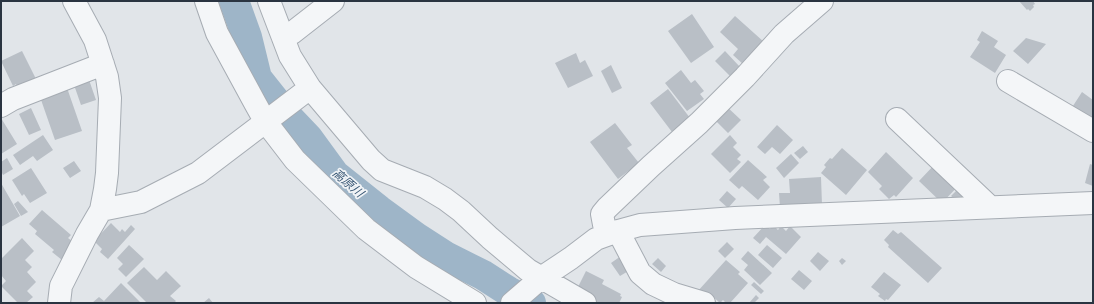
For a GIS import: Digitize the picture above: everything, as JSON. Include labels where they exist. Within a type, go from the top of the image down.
[{"type":"street","points":[[59,303],[61,286],[87,234],[101,210],[107,173],[110,98],[107,77],[95,40],[74,1]]},
{"type":"street","points":[[206,1],[217,33],[265,121],[295,160],[366,228],[416,266],[475,303]]},
{"type":"street","points":[[269,1],[290,56],[310,88],[371,160],[382,170],[425,187],[445,199],[539,280],[585,303]]},
{"type":"street","points":[[282,36],[292,33],[333,1]]},
{"type":"street","points":[[704,303],[674,294],[653,284],[640,272],[612,233],[602,214],[651,166],[700,123],[784,34],[822,1]]},
{"type":"street","points":[[1,106],[13,99],[103,64]]},
{"type":"street","points":[[1008,81],[1093,131]]},
{"type":"street","points":[[101,210],[141,202],[198,173],[310,88]]},
{"type":"street","points":[[897,119],[990,207]]},
{"type":"street","points":[[512,303],[539,280],[596,239],[640,225],[735,218],[1093,203]]},
{"type":"building","points":[[1019,1],[1033,1],[1035,4],[1030,11],[1028,9],[1027,10]]},
{"type":"building","points":[[692,14],[714,47],[691,63],[668,31]]},
{"type":"building","points":[[735,16],[764,42],[744,65],[733,55],[738,49],[720,32]]},
{"type":"building","points":[[982,31],[998,41],[994,47],[1006,55],[995,73],[970,57],[980,42],[977,40]]},
{"type":"building","points":[[1026,38],[1046,44],[1028,64],[1013,51]]},
{"type":"building","points":[[22,51],[37,81],[20,92],[16,84],[13,86],[1,61]]},
{"type":"building","points":[[725,51],[740,67],[730,76],[715,61]]},
{"type":"building","points":[[576,53],[580,63],[585,60],[593,76],[568,88],[555,63]]},
{"type":"building","points":[[611,65],[622,88],[612,93],[601,71]]},
{"type":"building","points":[[681,70],[691,83],[695,80],[704,91],[700,94],[704,99],[687,111],[665,83]]},
{"type":"building","points":[[88,77],[96,100],[81,105],[73,82]]},
{"type":"building","points":[[66,85],[82,131],[55,140],[39,94]]},
{"type":"building","points":[[668,89],[690,118],[672,132],[650,103]]},
{"type":"building","points":[[1082,92],[1093,100],[1093,116],[1090,121],[1071,109]]},
{"type":"building","points":[[725,105],[741,120],[728,133],[713,118]]},
{"type":"building","points":[[31,108],[41,130],[29,135],[19,114]]},
{"type":"building","points":[[1,118],[17,144],[1,154]]},
{"type":"building","points":[[615,123],[632,145],[627,148],[639,163],[618,179],[590,142]]},
{"type":"building","points":[[777,125],[793,140],[780,154],[772,147],[765,154],[757,147]]},
{"type":"building","points":[[43,135],[53,150],[37,161],[33,156],[20,165],[13,155]]},
{"type":"building","points":[[730,135],[737,143],[733,147],[741,155],[737,159],[741,162],[730,173],[711,154]]},
{"type":"building","points":[[803,146],[808,152],[800,159],[794,153]]},
{"type":"building","points":[[842,148],[867,170],[846,195],[821,173],[826,167],[824,165]]},
{"type":"building","points":[[886,152],[913,178],[896,197],[894,195],[889,199],[879,189],[882,186],[868,172]]},
{"type":"building","points":[[791,154],[799,163],[784,178],[776,168]]},
{"type":"building","points":[[7,158],[13,169],[3,175],[1,171],[1,162]]},
{"type":"building","points":[[748,160],[767,177],[763,180],[770,187],[758,200],[742,186],[739,189],[729,180]]},
{"type":"building","points":[[74,161],[81,171],[70,178],[63,168]]},
{"type":"building","points":[[936,163],[959,185],[942,203],[919,181]]},
{"type":"building","points":[[1090,164],[1093,165],[1093,186],[1085,183]]},
{"type":"building","points":[[31,168],[47,193],[30,203],[24,194],[22,196],[12,180]]},
{"type":"building","points":[[821,177],[822,205],[780,207],[779,193],[790,193],[789,179]]},
{"type":"building","points":[[1,183],[20,216],[1,227]]},
{"type":"building","points":[[959,188],[966,194],[958,202],[951,196]]},
{"type":"building","points":[[727,191],[736,199],[728,208],[719,200]]},
{"type":"building","points":[[18,201],[28,212],[21,216],[14,204]]},
{"type":"building","points":[[42,210],[71,235],[68,238],[76,244],[62,260],[52,252],[54,250],[35,234],[37,231],[29,224]]},
{"type":"building","points":[[111,223],[120,232],[122,229],[125,232],[131,225],[135,229],[108,259],[100,252],[102,249],[94,241]]},
{"type":"building","points":[[765,225],[770,229],[773,225],[778,230],[781,226],[786,231],[790,226],[801,237],[786,254],[766,237],[760,244],[753,238]]},
{"type":"building","points":[[893,230],[898,234],[901,232],[942,268],[928,283],[888,247],[889,245],[884,240]]},
{"type":"building","points":[[22,238],[34,251],[25,260],[32,267],[27,272],[36,282],[27,291],[33,297],[26,303],[18,303],[1,286],[6,281],[1,275],[1,259]]},
{"type":"building","points":[[727,242],[734,249],[725,258],[718,251]]},
{"type":"building","points":[[129,245],[144,259],[126,277],[118,269],[123,264],[117,258]]},
{"type":"building","points":[[767,245],[782,258],[773,268],[758,255]]},
{"type":"building","points":[[748,251],[772,273],[760,285],[744,270],[748,265],[741,259]]},
{"type":"building","points":[[818,252],[829,261],[820,271],[810,261]]},
{"type":"building","points":[[621,256],[630,270],[620,276],[611,263]]},
{"type":"building","points":[[658,258],[666,266],[661,272],[652,264]]},
{"type":"building","points":[[842,258],[846,261],[842,265],[839,261]]},
{"type":"building","points":[[726,260],[740,272],[738,274],[748,283],[730,303],[726,303],[723,300],[720,303],[710,294],[705,299],[697,292]]},
{"type":"building","points":[[144,267],[157,280],[166,271],[181,286],[170,296],[176,301],[174,303],[147,303],[127,283]]},
{"type":"building","points":[[799,270],[812,281],[804,290],[791,279]]},
{"type":"building","points":[[586,271],[604,280],[602,284],[621,294],[620,296],[622,297],[619,303],[594,303],[575,293]]},
{"type":"building","points":[[884,272],[901,285],[888,300],[886,299],[885,301],[878,296],[880,294],[871,287]]},
{"type":"building","points":[[754,282],[764,291],[761,294],[751,285]]},
{"type":"building","points":[[121,283],[141,303],[92,303],[99,297],[104,301]]},
{"type":"building","points":[[756,295],[759,298],[754,303],[749,303]]},
{"type":"building","points":[[209,298],[213,303],[203,303]]},
{"type":"waterway","name":"高原川","points":[[234,1],[247,37],[257,78],[288,117],[308,138],[335,175],[416,237],[447,257],[483,275],[508,291],[531,303]]}]
